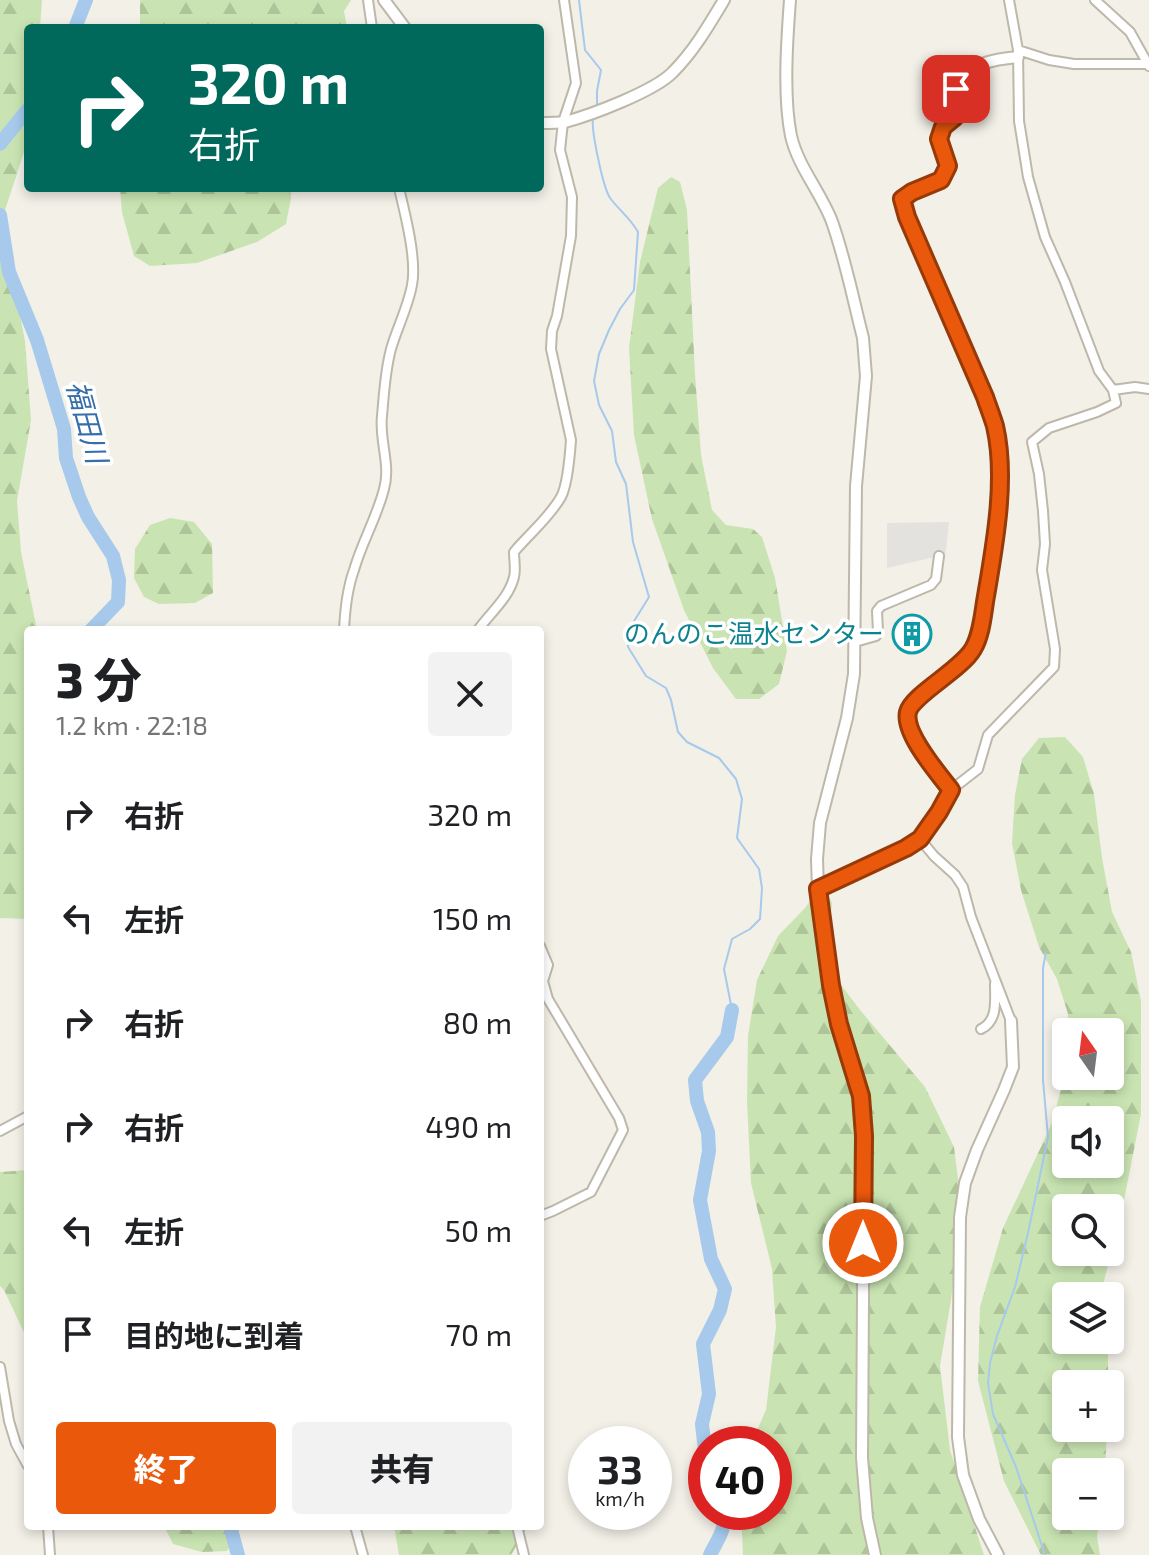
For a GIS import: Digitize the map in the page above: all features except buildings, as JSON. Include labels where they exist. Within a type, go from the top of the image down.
[{"type":"street","points":[[368,0],[371,24]]},
{"type":"street","points":[[384,0],[402,24]]},
{"type":"street","points":[[481,626],[504,598],[514,577],[514,552],[562,496],[570,452],[571,440],[551,349],[571,236],[572,197],[560,150],[563,122],[576,83],[564,0]]},
{"type":"street","points":[[544,123],[563,122],[645,91],[672,74],[724,0]]},
{"type":"street","points":[[790,0],[787,52],[792,137],[802,166],[831,220],[865,356],[856,486],[855,642],[851,699],[820,823],[817,859],[818,889],[833,998],[861,1096],[864,1136],[862,1458],[865,1506],[875,1555]]},
{"type":"street","points":[[818,889],[920,839],[951,790],[978,769],[988,735],[1054,667],[1055,649],[1042,570],[1045,544],[1043,511],[1032,442],[1049,428],[1116,403],[1113,390],[1099,371],[1045,237],[1028,177],[1019,121],[1018,54],[1009,0]]},
{"type":"street","points":[[1095,0],[1130,32],[1149,65]]},
{"type":"street","points":[[951,790],[911,734],[907,713],[918,697],[958,666],[973,650],[978,638],[992,565],[1000,487],[998,448],[995,426],[985,397],[902,199],[941,180],[948,166],[939,139],[943,127],[955,117],[956,89],[970,70],[1018,54],[1074,64],[1149,65]]},
{"type":"street","points":[[344,626],[345,605],[353,570],[385,485],[381,430],[385,385],[390,352],[412,285],[409,229],[400,192]]},
{"type":"street","points":[[1113,390],[1149,389]]},
{"type":"street","points":[[855,642],[876,636],[877,611],[881,606],[931,585],[936,579],[939,556]]},
{"type":"street","points":[[920,839],[963,887],[971,917],[1011,1021],[1013,1067],[965,1183],[959,1249],[958,1437],[963,1475],[979,1519],[998,1555]]},
{"type":"street","points":[[544,956],[548,965],[544,978]]},
{"type":"street","points":[[981,1029],[992,1020],[995,979]]},
{"type":"street","points":[[544,985],[548,999],[619,1118],[623,1130],[591,1192],[544,1214]]},
{"type":"street","points":[[0,1131],[24,1118]]},
{"type":"street","points":[[0,1367],[9,1421],[24,1459]]},
{"type":"street","points":[[48,1530],[50,1555]]},
{"type":"street","points":[[356,1530],[363,1555]]},
{"type":"street","points":[[518,1530],[524,1555]]},
{"type":"green space","points":[[0,0],[42,0],[40,24],[24,24],[24,152],[5,210],[10,264],[25,341],[31,420],[17,501],[21,552],[36,626],[24,626],[24,919],[0,918]]},
{"type":"green space","points":[[140,0],[351,0],[344,11],[346,24],[140,24]]},
{"type":"green space","points":[[671,177],[680,182],[687,210],[701,455],[712,510],[726,525],[753,529],[762,537],[775,578],[787,651],[779,684],[759,699],[736,699],[713,668],[684,610],[652,519],[634,435],[629,348],[640,262],[658,188]]},
{"type":"green space","points":[[120,192],[290,192],[286,224],[257,242],[197,263],[150,266],[134,256],[122,212]]},
{"type":"green space","points":[[170,518],[194,522],[212,544],[213,593],[195,603],[159,604],[144,597],[134,578],[135,549],[150,525]]},
{"type":"green space","points":[[1065,737],[1083,757],[1094,794],[1112,912],[1131,952],[1141,1001],[1141,1114],[1124,1200],[1124,1194],[1052,1194],[1052,1266],[1108,1266],[1104,1282],[1052,1282],[1052,1354],[1108,1354],[1108,1370],[1052,1370],[1052,1442],[1106,1442],[1106,1458],[1052,1458],[1052,1530],[1098,1530],[1100,1555],[1041,1555],[1004,1481],[978,1381],[980,1307],[1003,1228],[1052,1123],[1052,1178],[1124,1178],[1124,1106],[1056,1106],[1061,1090],[1124,1090],[1124,1018],[1068,1018],[1057,979],[1039,947],[1021,890],[1012,843],[1015,795],[1022,759],[1039,738]]},
{"type":"green space","points":[[815,893],[828,895],[832,903],[830,926],[835,977],[925,1087],[954,1147],[962,1211],[940,1366],[950,1450],[984,1555],[743,1555],[742,1530],[792,1530],[792,1426],[759,1426],[766,1410],[776,1327],[772,1269],[751,1183],[748,1036],[757,980],[778,936]]},
{"type":"green space","points":[[24,1170],[24,1332],[0,1286],[0,1172]]},
{"type":"green space","points":[[166,1530],[239,1531],[227,1551],[202,1552],[173,1544]]},
{"type":"green space","points":[[395,1530],[526,1530],[511,1555],[399,1555]]},
{"type":"shaded area","points":[[949,522],[945,559],[930,558],[887,568],[887,523]]},
{"type":"waterway","name":"福田川","points":[[77,24],[86,0]]},
{"type":"waterway","points":[[579,0],[585,50],[601,70],[597,104]]},
{"type":"waterway","name":"福田川","points":[[0,144],[24,114]]},
{"type":"waterway","points":[[593,118],[607,192],[638,232],[634,290],[609,330],[599,354],[594,381],[599,405],[612,431],[616,462],[626,484],[633,542],[649,597],[631,626],[628,647],[646,676],[666,688],[678,732],[687,742],[719,758],[736,779],[742,799],[737,838],[759,869],[762,888],[760,919],[732,939],[724,969],[732,1010]]},
{"type":"waterway","name":"福田川","points":[[0,215],[9,272],[37,340],[64,429],[66,458],[88,517],[113,556],[119,580],[118,602],[95,626]]},
{"type":"waterway","points":[[1045,1555],[1016,1467],[993,1414],[988,1383],[997,1336],[1015,1287],[1048,1137],[1043,1080],[1043,968],[1046,952]]},
{"type":"waterway","points":[[702,1426],[709,1394],[703,1344],[720,1310],[725,1289],[711,1259],[700,1200],[709,1151],[708,1132],[697,1101],[695,1080],[727,1037],[732,1010]]},
{"type":"waterway","name":"福田川","points":[[231,1530],[238,1555]]},
{"type":"waterway","points":[[710,1555],[722,1530]]},
{"type":"place","name":"のんのこ温水センター","points":[[912,634]]},
{"type":"route","points":[[863,1243],[864,1136],[861,1096],[839,1024],[818,889],[920,839],[951,790],[911,734],[907,713],[918,697],[958,666],[973,650],[978,638],[992,565],[1000,487],[995,426],[902,199],[941,180],[948,166],[939,139],[943,127],[955,117],[956,89]]}]
